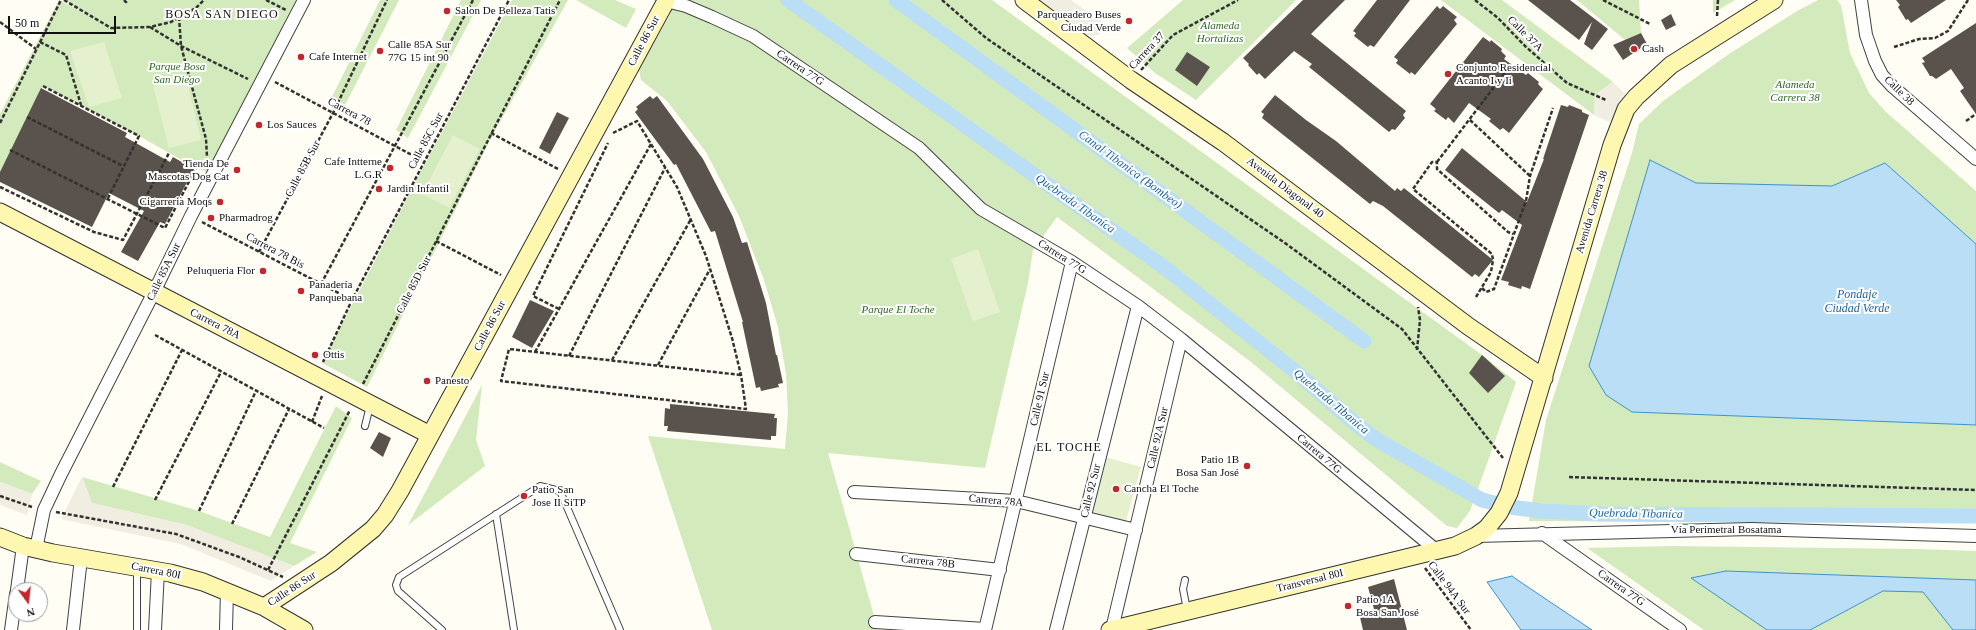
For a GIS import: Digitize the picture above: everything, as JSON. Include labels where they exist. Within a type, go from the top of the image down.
[{"type":"main road","name":"Avenida Diagonal 40","points":[[1024,0],[1131,80],[1223,142],[1413,283],[1468,326],[1544,378]]},
{"type":"main road","name":"Avenida Carrera 38","points":[[1499,513],[1509,494],[1612,145],[1626,109],[1636,97],[1671,65],[1774,0]]},
{"type":"main road","name":"Calle 86 Sur","points":[[264,607],[331,563],[373,529],[385,515],[400,491],[666,1]]},
{"type":"main road","name":"Carrera 78A","points":[[0,212],[430,435]]},
{"type":"main road","name":"Transversal 80I","points":[[1113,630],[1455,546],[1476,536],[1487,528],[1499,513]]},
{"type":"main road","name":"Carrera 80I","points":[[0,537],[29,547],[80,558],[158,571],[203,582],[227,590],[264,607],[297,628]]},
{"type":"street","name":"Calle 85A Sur","points":[[18,582],[29,547],[61,474],[191,216],[263,81],[304,0]]},
{"type":"street","name":"Calle 38","points":[[1861,0],[1866,35],[1875,61],[1882,75],[1892,86],[1976,159]]},
{"type":"street","name":"Carrera 77G","points":[[666,1],[686,6],[753,36],[919,148],[981,209],[1072,262],[1138,306],[1181,339],[1436,550]]},
{"type":"street","name":"Calle 91 Sur","points":[[985,630],[1072,262]]},
{"type":"street","name":"Calle 92 Sur","points":[[1056,630],[1138,306]]},
{"type":"street","name":"Calle 92A Sur","points":[[1113,630],[1181,339]]},
{"type":"street","name":"Carrera 78A","points":[[854,492],[1016,501],[1136,530]]},
{"type":"street","name":"Vía Perimetral Bosatama","points":[[1476,536],[1542,533],[1751,529],[1976,536]]},
{"type":"street","name":"Carrera 77G","points":[[1542,533],[1680,630]]},
{"type":"street","name":"Carrera 78B","points":[[856,554],[1000,570]]},
{"type":"street","points":[[73,630],[80,558]]},
{"type":"street","points":[[155,630],[158,571]]},
{"type":"street","points":[[226,630],[227,590]]},
{"type":"street","points":[[875,622],[985,630]]},
{"type":"lane","points":[[364,401],[365,426]]},
{"type":"lane","points":[[442,630],[398,591],[396,580],[540,486],[560,491],[620,630]]},
{"type":"lane","points":[[496,514],[514,630]]},
{"type":"lane","points":[[137,568],[137,630]]},
{"type":"lane","points":[[1185,580],[1182,589],[1187,611]]},
{"type":"path","points":[[0,123],[62,0],[111,28],[150,27],[171,22],[196,8],[204,0]]},
{"type":"path","points":[[124,0],[126,2],[128,0]]},
{"type":"path","points":[[266,0],[297,16]]},
{"type":"path","name":"Calle 85B Sur","points":[[259,252],[334,113],[387,0]]},
{"type":"path","points":[[321,284],[474,0]]},
{"type":"path","name":"Calle 85C Sur","points":[[312,422],[321,398],[323,380],[352,300],[509,0]]},
{"type":"path","name":"Calle 85D Sur","points":[[268,570],[364,401],[436,241],[560,0]]},
{"type":"path","points":[[942,0],[986,38],[1284,242],[1396,324],[1402,329],[1515,473]]},
{"type":"path","name":"Carrera 37","points":[[1131,80],[1173,35],[1238,0]]},
{"type":"path","name":"Calle 37A","points":[[1475,0],[1498,18],[1531,51],[1567,83],[1606,100]]},
{"type":"path","points":[[1603,0],[1650,24]]},
{"type":"path","points":[[1717,16],[1718,0]]},
{"type":"path","points":[[1894,47],[1919,39],[1935,38],[1948,31],[1968,0]]},
{"type":"path","points":[[179,17],[181,46],[206,139],[210,181]]},
{"type":"path","points":[[0,22],[36,49]]},
{"type":"path","name":"Carrera 78","points":[[150,27],[181,46],[334,113],[425,162]]},
{"type":"path","points":[[40,42],[66,55],[81,106]]},
{"type":"path","points":[[1510,66],[1438,162],[1437,169],[1508,232],[1513,234]]},
{"type":"path","points":[[42,86],[139,136],[108,198]]},
{"type":"path","points":[[1482,288],[1486,292],[1494,289],[1526,201],[1530,176],[1553,108]]},
{"type":"path","points":[[1966,121],[1976,114]]},
{"type":"path","points":[[27,117],[123,166]]},
{"type":"path","points":[[1470,120],[1530,176]]},
{"type":"path","points":[[559,308],[533,296],[614,131],[637,121],[666,168],[691,219],[710,269],[732,338],[741,375],[746,409],[501,381],[509,349],[741,375]]},
{"type":"path","points":[[491,133],[571,176]]},
{"type":"path","points":[[535,352],[651,144]]},
{"type":"path","points":[[10,150],[165,228],[196,168]]},
{"type":"path","points":[[0,187],[94,232],[123,240],[169,153]]},
{"type":"path","points":[[1438,162],[1432,162],[1413,189],[1492,254],[1493,260],[1491,272],[1476,297]]},
{"type":"path","points":[[569,356],[666,168]]},
{"type":"path","name":"Carrera 78 Bis","points":[[191,216],[352,300]]},
{"type":"path","points":[[612,360],[691,219]]},
{"type":"path","points":[[436,241],[513,282]]},
{"type":"path","points":[[658,366],[710,269]]},
{"type":"path","points":[[1413,283],[1420,320],[1417,350]]},
{"type":"path","points":[[155,335],[324,428]]},
{"type":"path","points":[[114,487],[182,350]]},
{"type":"path","points":[[155,500],[221,372]]},
{"type":"path","points":[[199,511],[256,391]]},
{"type":"path","points":[[232,524],[289,409]]},
{"type":"path","points":[[1569,477],[1976,490]]},
{"type":"path","points":[[0,496],[44,510],[176,534],[239,557],[300,584]]},
{"type":"path","name":"Calle 94A Sur","points":[[1415,555],[1471,630]]},
{"type":"green space","name":"Parque Bosa San Diego","points":[[59,0],[95,19],[64,0],[124,0],[126,2],[128,0],[296,0],[208,172],[198,169],[139,136],[43,86],[0,172],[0,114]]},
{"type":"green space","points":[[380,0],[399,0],[345,105],[331,99]]},
{"type":"green space","points":[[461,0],[481,0],[408,138],[396,130]]},
{"type":"green space","points":[[512,0],[568,0],[491,138],[367,387],[322,363]]},
{"type":"green space","points":[[576,0],[615,0],[636,9],[626,28]]},
{"type":"green space","name":"Parque El Toche","points":[[653,0],[992,0],[1482,355],[1516,382],[1470,511],[1457,528],[1447,526],[1251,362],[1057,217],[1033,250],[1028,283],[985,468],[828,453],[878,630],[712,630],[648,436],[785,449],[788,412],[786,374],[778,327],[764,280],[739,216],[706,152],[667,101],[641,80],[639,70],[671,13]]},
{"type":"green space","name":"Alameda Hortalizas","points":[[1183,0],[1296,0],[1196,100],[1155,73],[1127,48]]},
{"type":"green space","points":[[1441,0],[1502,0],[1613,82],[1595,95],[1594,115]]},
{"type":"green space","points":[[1577,0],[1639,0],[1641,33],[1625,40]]},
{"type":"green space","points":[[1713,0],[1735,0],[1713,13]]},
{"type":"green space","name":"Alameda Carrera 38","points":[[1818,0],[1837,0],[1841,5],[1850,53],[1869,93],[1886,112],[1976,191],[1976,523],[1529,521],[1546,420],[1632,153],[1639,124],[1663,101],[1729,54],[1797,11]]},
{"type":"green space","points":[[104,42],[122,98],[89,107],[70,51]]},
{"type":"green space","points":[[186,78],[201,140],[169,148],[153,86]]},
{"type":"green space","points":[[453,135],[480,149],[449,208],[422,194]]},
{"type":"green space","points":[[978,249],[1000,312],[973,321],[951,259]]},
{"type":"green space","points":[[482,385],[476,440],[485,466],[408,525]]},
{"type":"green space","points":[[336,406],[352,418],[290,543],[317,552],[294,566],[186,525],[92,503],[82,477],[199,511],[270,537]]},
{"type":"green space","name":"Cancha El Toche","points":[[1105,457],[1141,467],[1126,521],[1090,512]]},
{"type":"green space","points":[[0,462],[41,481],[32,494],[0,482]]},
{"type":"green space","points":[[1672,546],[1976,551],[1976,630],[1704,630],[1587,548]]},
{"type":"shaded area","points":[[1036,0],[1071,0],[1106,25],[1099,35],[1083,36]]},
{"type":"shaded area","points":[[1613,82],[1626,95],[1609,122],[1594,115],[1595,95]]},
{"type":"shaded area","points":[[82,477],[92,503],[186,525],[294,566],[271,581],[181,544],[61,519]]},
{"type":"shaded area","points":[[0,482],[32,494],[27,515],[0,505]]},
{"type":"water","name":"Pondaje Ciudad Verde","points":[[1650,160],[1696,183],[1832,186],[1885,163],[1976,244],[1976,425],[1632,412],[1606,395],[1589,366]]},
{"type":"water","points":[[1726,571],[1976,580],[1976,630],[1953,630],[1923,592],[1883,591],[1810,630],[1767,630],[1691,578]]},
{"type":"water","points":[[1512,576],[1592,630],[1521,630],[1487,582]]},
{"type":"building","points":[[1303,0],[1345,0],[1311,34],[1406,111],[1403,115],[1405,118],[1395,130],[1392,129],[1389,132],[1309,67],[1312,64],[1294,51],[1265,79],[1259,73],[1257,75],[1243,58]]},
{"type":"building","points":[[1377,0],[1410,0],[1374,47],[1370,45],[1368,47],[1354,36],[1356,33],[1353,31]]},
{"type":"building","points":[[1528,0],[1570,0],[1608,29],[1592,50],[1584,44],[1592,22],[1579,40]]},
{"type":"building","points":[[1896,0],[1946,0],[1911,23],[1908,19],[1906,20],[1898,7],[1900,5]]},
{"type":"building","points":[[1437,6],[1440,9],[1443,6],[1457,17],[1454,20],[1457,24],[1415,75],[1411,72],[1410,74],[1396,63],[1398,60],[1394,57]]},
{"type":"building","points":[[1671,14],[1676,25],[1666,30],[1661,20]]},
{"type":"building","points":[[1976,23],[1976,114],[1960,91],[1964,88],[1951,69],[1936,79],[1930,76],[1922,63],[1925,62],[1922,58]]},
{"type":"building","points":[[1641,33],[1647,44],[1623,60],[1613,45]]},
{"type":"building","points":[[1483,37],[1490,42],[1491,40],[1502,49],[1501,51],[1506,56],[1504,59],[1526,75],[1528,73],[1539,82],[1538,84],[1543,89],[1509,133],[1503,128],[1500,130],[1489,121],[1491,119],[1469,103],[1454,123],[1448,117],[1446,120],[1434,111],[1436,109],[1430,104]]},
{"type":"building","points":[[1187,52],[1210,67],[1197,86],[1175,70]]},
{"type":"building","points":[[41,88],[127,133],[125,137],[170,162],[173,157],[194,169],[165,224],[160,222],[138,261],[121,252],[144,211],[109,193],[92,227],[0,182],[0,172]]},
{"type":"building","points":[[1275,95],[1306,120],[1336,141],[1395,191],[1397,188],[1401,191],[1404,188],[1493,260],[1479,277],[1475,274],[1472,277],[1383,206],[1373,201],[1370,204],[1262,118],[1264,114],[1261,112]]},
{"type":"building","points":[[650,96],[653,99],[657,96],[703,159],[733,217],[742,243],[747,242],[766,303],[783,383],[778,384],[779,387],[761,391],[760,387],[756,388],[743,322],[715,231],[711,232],[676,164],[674,165],[635,112],[638,109],[636,107]]},
{"type":"building","points":[[1561,105],[1568,107],[1569,105],[1582,110],[1582,112],[1589,115],[1530,289],[1522,286],[1521,289],[1508,285],[1509,282],[1501,280],[1522,225],[1502,210],[1499,213],[1445,170],[1462,148],[1527,202],[1544,159]]},
{"type":"building","points":[[557,112],[569,118],[550,154],[539,148]]},
{"type":"building","points":[[530,300],[554,311],[532,348],[512,337]]},
{"type":"building","points":[[1482,355],[1505,376],[1488,393],[1469,373]]},
{"type":"building","points":[[670,404],[775,414],[774,418],[777,418],[776,436],[771,436],[771,440],[667,431],[668,426],[664,426],[665,408],[670,409]]},
{"type":"building","points":[[379,432],[391,438],[383,457],[370,448]]},
{"type":"building","points":[[1394,579],[1407,630],[1363,630],[1359,613],[1374,609],[1368,587]]},
{"type":"waterway","name":"Quebrada Tibaníca","points":[[788,0],[1165,268],[1297,373],[1356,424],[1377,440],[1482,500],[1510,507],[1541,511],[1601,514],[1976,516]]},
{"type":"waterway","name":"Canal Tibanica (Bombeo)","points":[[896,0],[1364,341]]},
{"type":"place","name":"Salon De Belleza Tatis","points":[[447,11]]},
{"type":"place","name":"Parqueadero Buses Ciudad Verde","points":[[1129,21]]},
{"type":"place","name":"Cash","points":[[1634,49]]},
{"type":"place","name":"Calle 85A Sur 77G 15 int 90","points":[[380,51]]},
{"type":"place","name":"Cafe Internet","points":[[301,57]]},
{"type":"place","name":"Conjunto Residencial Acanto I y Ii","points":[[1448,74]]},
{"type":"place","name":"Los Sauces","points":[[259,125]]},
{"type":"place","name":"Cafe Intterne L.G.R","points":[[390,168]]},
{"type":"place","name":"Tienda De Mascotas Dog Cat","points":[[237,170]]},
{"type":"place","name":"Jardin Infantil","points":[[379,189]]},
{"type":"place","name":"Cigarreria Moqs","points":[[220,202]]},
{"type":"place","name":"Pharmadrog","points":[[211,218]]},
{"type":"place","name":"Peluqueria Flor","points":[[263,271]]},
{"type":"place","name":"Panadería Panquebana","points":[[301,291]]},
{"type":"place","name":"Ottis","points":[[315,355]]},
{"type":"place","name":"Panesto","points":[[427,381]]},
{"type":"place","name":"Patio 1B Bosa San José","points":[[1247,466]]},
{"type":"place","name":"Cancha El Toche","points":[[1116,489]]},
{"type":"place","name":"Patio San Jose II SiTP","points":[[524,496]]},
{"type":"place","name":"Patio 1A Bosa San José","points":[[1348,606]]},
{"type":"district","name":"BOSA SAN DIEGO","points":[[222,15]]},
{"type":"district","name":"EL TOCHE","points":[[1069,448]]}]
